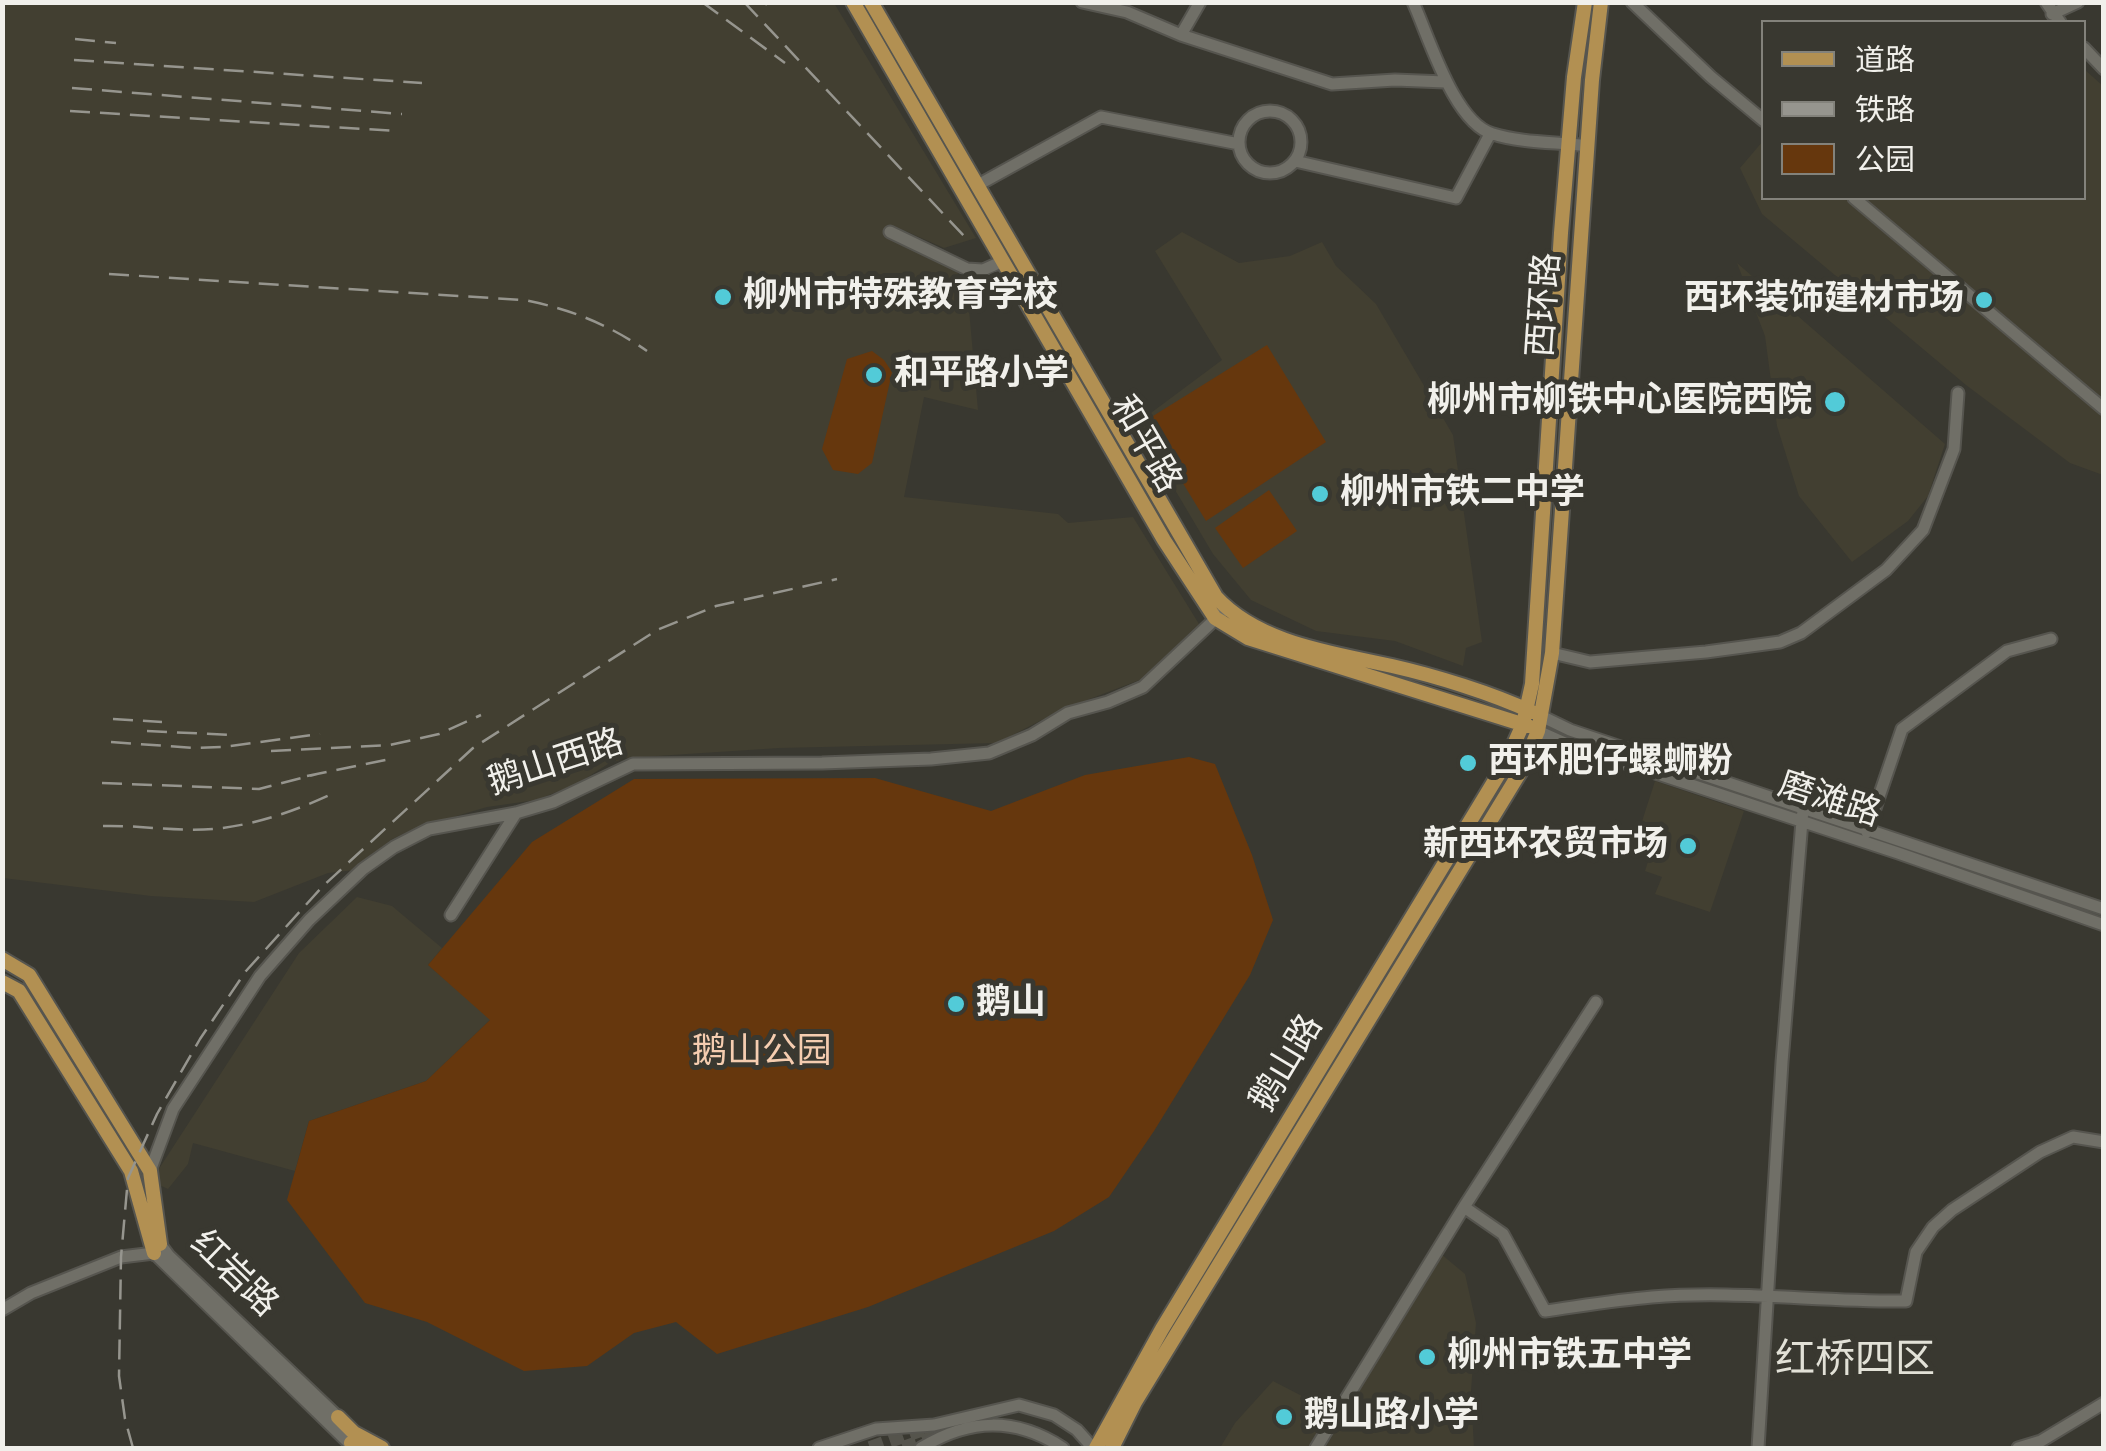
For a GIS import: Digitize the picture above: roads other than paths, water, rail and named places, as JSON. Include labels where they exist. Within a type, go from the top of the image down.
[{"type":"main road","name":"和平路","points":[[853,2],[1164,540],[1221,614],[1356,661],[1421,674],[1532,720]]},
{"type":"main road","name":"和平路","points":[[871,2],[1216,597],[1221,614]]},
{"type":"main road","name":"西环路","points":[[1532,720],[1574,77],[1585,2]]},
{"type":"main road","name":"西环路","points":[[1532,720],[1552,653],[1601,2]]},
{"type":"main road","name":"鹅山路","points":[[1095,1448],[1162,1329],[1532,720]]},
{"type":"main road","name":"鹅山路","points":[[1112,1448],[1135,1402],[1522,769],[1532,720]]},
{"type":"main road","name":"红岩路","points":[[2,959],[29,975],[150,1171],[157,1248]]},
{"type":"main road","points":[[2,982],[20,992],[132,1171],[157,1248]]},
{"type":"main road","name":"红岩路","points":[[338,1418],[354,1433],[384,1448]]},
{"type":"street","points":[[1082,2],[1128,12],[1181,35],[1332,84],[1445,82]]},
{"type":"street","points":[[1181,35],[1200,2]]},
{"type":"street","points":[[1413,2],[1445,82],[1464,111],[1490,134],[1588,146]]},
{"type":"street","points":[[1632,2],[1761,120]]},
{"type":"street","points":[[2053,13],[2078,2]]},
{"type":"street","points":[[2086,50],[2104,69]]},
{"type":"street","points":[[1259,112],[1278,112],[1287,116],[1299,131],[1300,151],[1295,161],[1277,172],[1256,170],[1248,164],[1239,144],[1250,118],[1259,112]]},
{"type":"street","points":[[978,185],[1101,117],[1239,144]]},
{"type":"street","points":[[1295,161],[1456,198],[1490,134]]},
{"type":"street","points":[[1856,200],[2104,409]]},
{"type":"street","points":[[890,232],[967,269],[983,270]]},
{"type":"street","points":[[967,287],[983,270],[1002,261]]},
{"type":"street","points":[[1552,653],[1590,662],[1724,650],[1780,642],[1802,633],[1886,570],[1923,530],[1954,449],[1958,393]]},
{"type":"street","name":"鹅山西路","points":[[150,1171],[173,1109],[260,976],[309,920],[363,869],[411,838],[442,826],[553,802],[633,764],[930,760],[989,753],[1068,713],[1143,687],[1221,614]]},
{"type":"street","points":[[1867,832],[1902,729],[2007,651],[2051,639]]},
{"type":"street","name":"磨滩路","points":[[1532,720],[1570,730],[2104,925]]},
{"type":"street","points":[[452,915],[516,813]]},
{"type":"street","points":[[1758,1448],[1802,815]]},
{"type":"street","name":"磨滩路","points":[[1802,815],[1867,832],[2104,909]]},
{"type":"street","points":[[1316,1448],[1596,1002]]},
{"type":"street","points":[[1464,1207],[1503,1234],[1545,1311],[1654,1297],[1906,1301],[1916,1252],[1933,1227],[1952,1210],[2040,1152],[2073,1136],[2104,1142]]},
{"type":"street","points":[[2,1310],[32,1293],[121,1257],[157,1248]]},
{"type":"street","name":"红岩路","points":[[157,1248],[338,1418]]},
{"type":"street","name":"红岩路","points":[[157,1248],[355,1447]]},
{"type":"street","points":[[2018,1448],[2041,1440],[2104,1403]]},
{"type":"street","points":[[819,1448],[876,1429],[934,1425],[1020,1406],[1054,1415],[1095,1448]]},
{"type":"street","points":[[921,1448],[947,1432],[994,1424],[1024,1427],[1063,1448]]},
{"type":"tunnel","points":[[870,1448],[929,1427]]},
{"type":"tunnel","points":[[903,1448],[935,1437]]},
{"type":"railway","points":[[702,2],[785,63]]},
{"type":"railway","points":[[744,2],[965,237]]},
{"type":"railway","points":[[75,39],[116,43]]},
{"type":"railway","points":[[74,60],[422,83]]},
{"type":"railway","points":[[72,88],[402,114]]},
{"type":"railway","points":[[70,111],[396,131]]},
{"type":"railway","points":[[109,274],[524,300],[588,319],[647,351]]},
{"type":"railway","points":[[133,1448],[119,1376],[121,1257],[128,1178],[157,1114],[200,1039],[246,971],[323,886],[473,748],[657,630],[716,606],[837,579]]},
{"type":"railway","points":[[271,751],[390,745],[439,734],[481,715]]},
{"type":"railway","points":[[113,719],[162,722]]},
{"type":"railway","points":[[147,731],[232,735]]},
{"type":"railway","points":[[111,742],[223,747],[320,734]]},
{"type":"railway","points":[[307,776],[395,758]]},
{"type":"railway","points":[[102,783],[259,789],[317,774]]},
{"type":"railway","points":[[103,826],[186,830],[229,827],[275,816],[334,793]]},
{"type":"place","name":"柳州市特殊教育学校","points":[[723,297]]},
{"type":"place","name":"西环装饰建材市场","points":[[1984,300]]},
{"type":"place","name":"和平路小学","points":[[874,375]]},
{"type":"place","name":"柳州市柳铁中心医院西院","points":[[1835,402]]},
{"type":"place","name":"柳州市铁二中学","points":[[1320,494]]},
{"type":"place","name":"西环肥仔螺蛳粉","points":[[1468,763]]},
{"type":"place","name":"新西环农贸市场","points":[[1688,846]]},
{"type":"place","name":"鹅山","points":[[956,1004]]},
{"type":"place","name":"柳州市铁五中学","points":[[1427,1357]]},
{"type":"place","name":"鹅山路小学","points":[[1284,1417]]},
{"type":"district","name":"红桥四区","points":[[1855,1362]]},
{"type":"park label","name":"鹅山公园","points":[[762,1053]]}]
